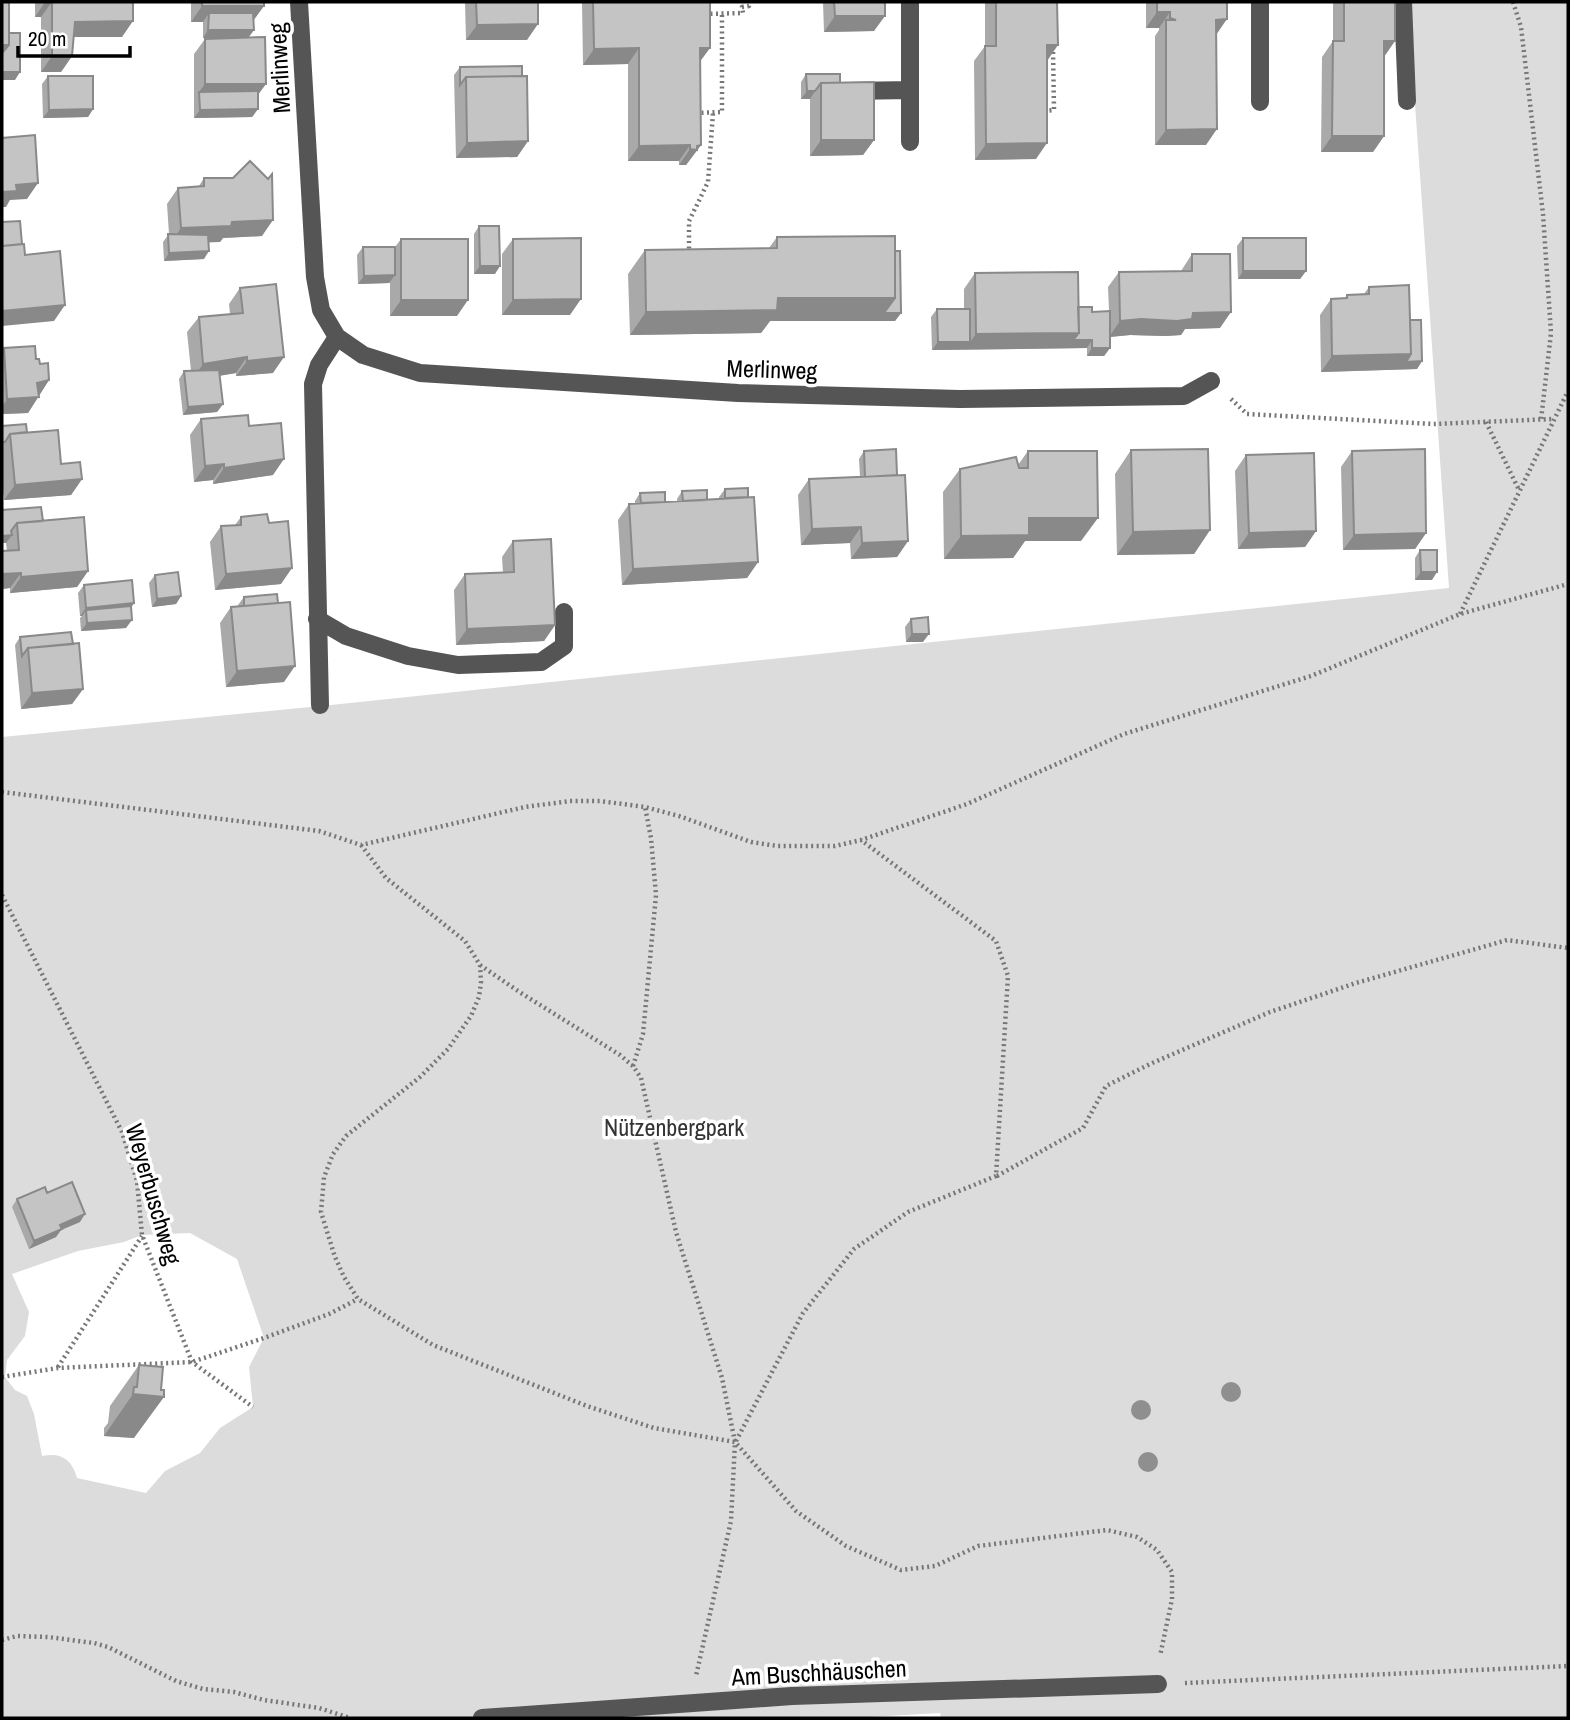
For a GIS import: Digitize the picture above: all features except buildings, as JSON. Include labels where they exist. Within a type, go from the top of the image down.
[{"type":"street","name":"Merlinweg","points":[[299,2],[315,277],[321,310],[337,337],[363,355],[420,373],[738,394],[960,399],[1184,396],[1210,381]]},
{"type":"street","points":[[909,142],[910,2]]},
{"type":"street","points":[[1260,2],[1260,102]]},
{"type":"street","points":[[1403,2],[1406,101]]},
{"type":"street","points":[[839,91],[910,90]]},
{"type":"street","points":[[320,705],[313,384],[319,365],[337,337]]},
{"type":"street","points":[[317,619],[345,636],[408,656],[458,665],[541,662],[564,646],[564,612]]},
{"type":"street","name":"Am Buschhäuschen","points":[[482,1718],[792,1696],[1158,1684]]},
{"type":"path","points":[[701,14],[743,13],[742,7],[749,6],[749,2]]},
{"type":"path","points":[[1513,2],[1521,27],[1543,214],[1551,332],[1541,420]]},
{"type":"path","points":[[692,113],[723,113],[722,14]]},
{"type":"path","points":[[1039,111],[1054,110],[1053,42]]},
{"type":"path","points":[[690,266],[689,221],[708,182],[713,113]]},
{"type":"path","points":[[1210,381],[1247,414],[1433,424],[1553,419]]},
{"type":"path","points":[[1460,614],[1568,391]]},
{"type":"path","points":[[1486,422],[1519,490]]},
{"type":"path","points":[[2,792],[319,831],[360,845],[537,806],[580,801],[645,807],[679,816],[751,842],[777,846],[835,846],[861,840],[967,804],[1124,734],[1311,676],[1460,614],[1568,584]]},
{"type":"path","points":[[633,1066],[643,1034],[656,895],[651,838],[645,807]]},
{"type":"path","points":[[861,840],[996,941],[1008,976],[996,1176]]},
{"type":"path","points":[[360,845],[386,878],[465,941],[480,965],[620,1055],[633,1066],[640,1078],[676,1232],[722,1378],[735,1442],[731,1521],[689,1704]]},
{"type":"path","name":"Weyerbuschweg","points":[[2,895],[122,1132],[138,1181],[142,1235],[192,1362]]},
{"type":"path","points":[[735,1442],[803,1313],[854,1249],[908,1212],[996,1176],[1083,1128],[1106,1086],[1270,1012],[1356,983],[1507,940],[1568,948]]},
{"type":"path","points":[[480,965],[479,998],[471,1016],[448,1049],[420,1077],[346,1136],[333,1154],[324,1177],[321,1212],[325,1230],[344,1277],[358,1300],[433,1345],[587,1406],[654,1428],[735,1442],[796,1511],[846,1546],[901,1570],[935,1566],[978,1546],[1107,1530],[1137,1537],[1157,1550],[1172,1572],[1172,1599],[1159,1661],[1158,1684],[1568,1666]]},
{"type":"path","points":[[58,1368],[142,1235]]},
{"type":"path","points":[[4,1377],[58,1368],[192,1362],[329,1314],[358,1300]]},
{"type":"path","points":[[192,1362],[254,1407]]},
{"type":"path","points":[[2,1640],[17,1636],[94,1643],[108,1647],[176,1681],[203,1689],[319,1708],[350,1718]]},
{"type":"green space","name":"Nützenbergpark","points":[[1411,2],[1568,2],[1568,1718],[941,1718],[940,1713],[851,1718],[2,1718],[2,737],[1449,588],[1415,104]],"holes":[[[190,1233],[237,1259],[264,1338],[249,1367],[253,1407],[220,1428],[200,1453],[165,1471],[146,1493],[77,1478],[65,1458],[55,1455],[42,1456],[34,1414],[27,1396],[15,1390],[5,1377],[7,1360],[25,1336],[29,1312],[12,1274],[78,1251],[124,1242],[142,1235]]]}]
